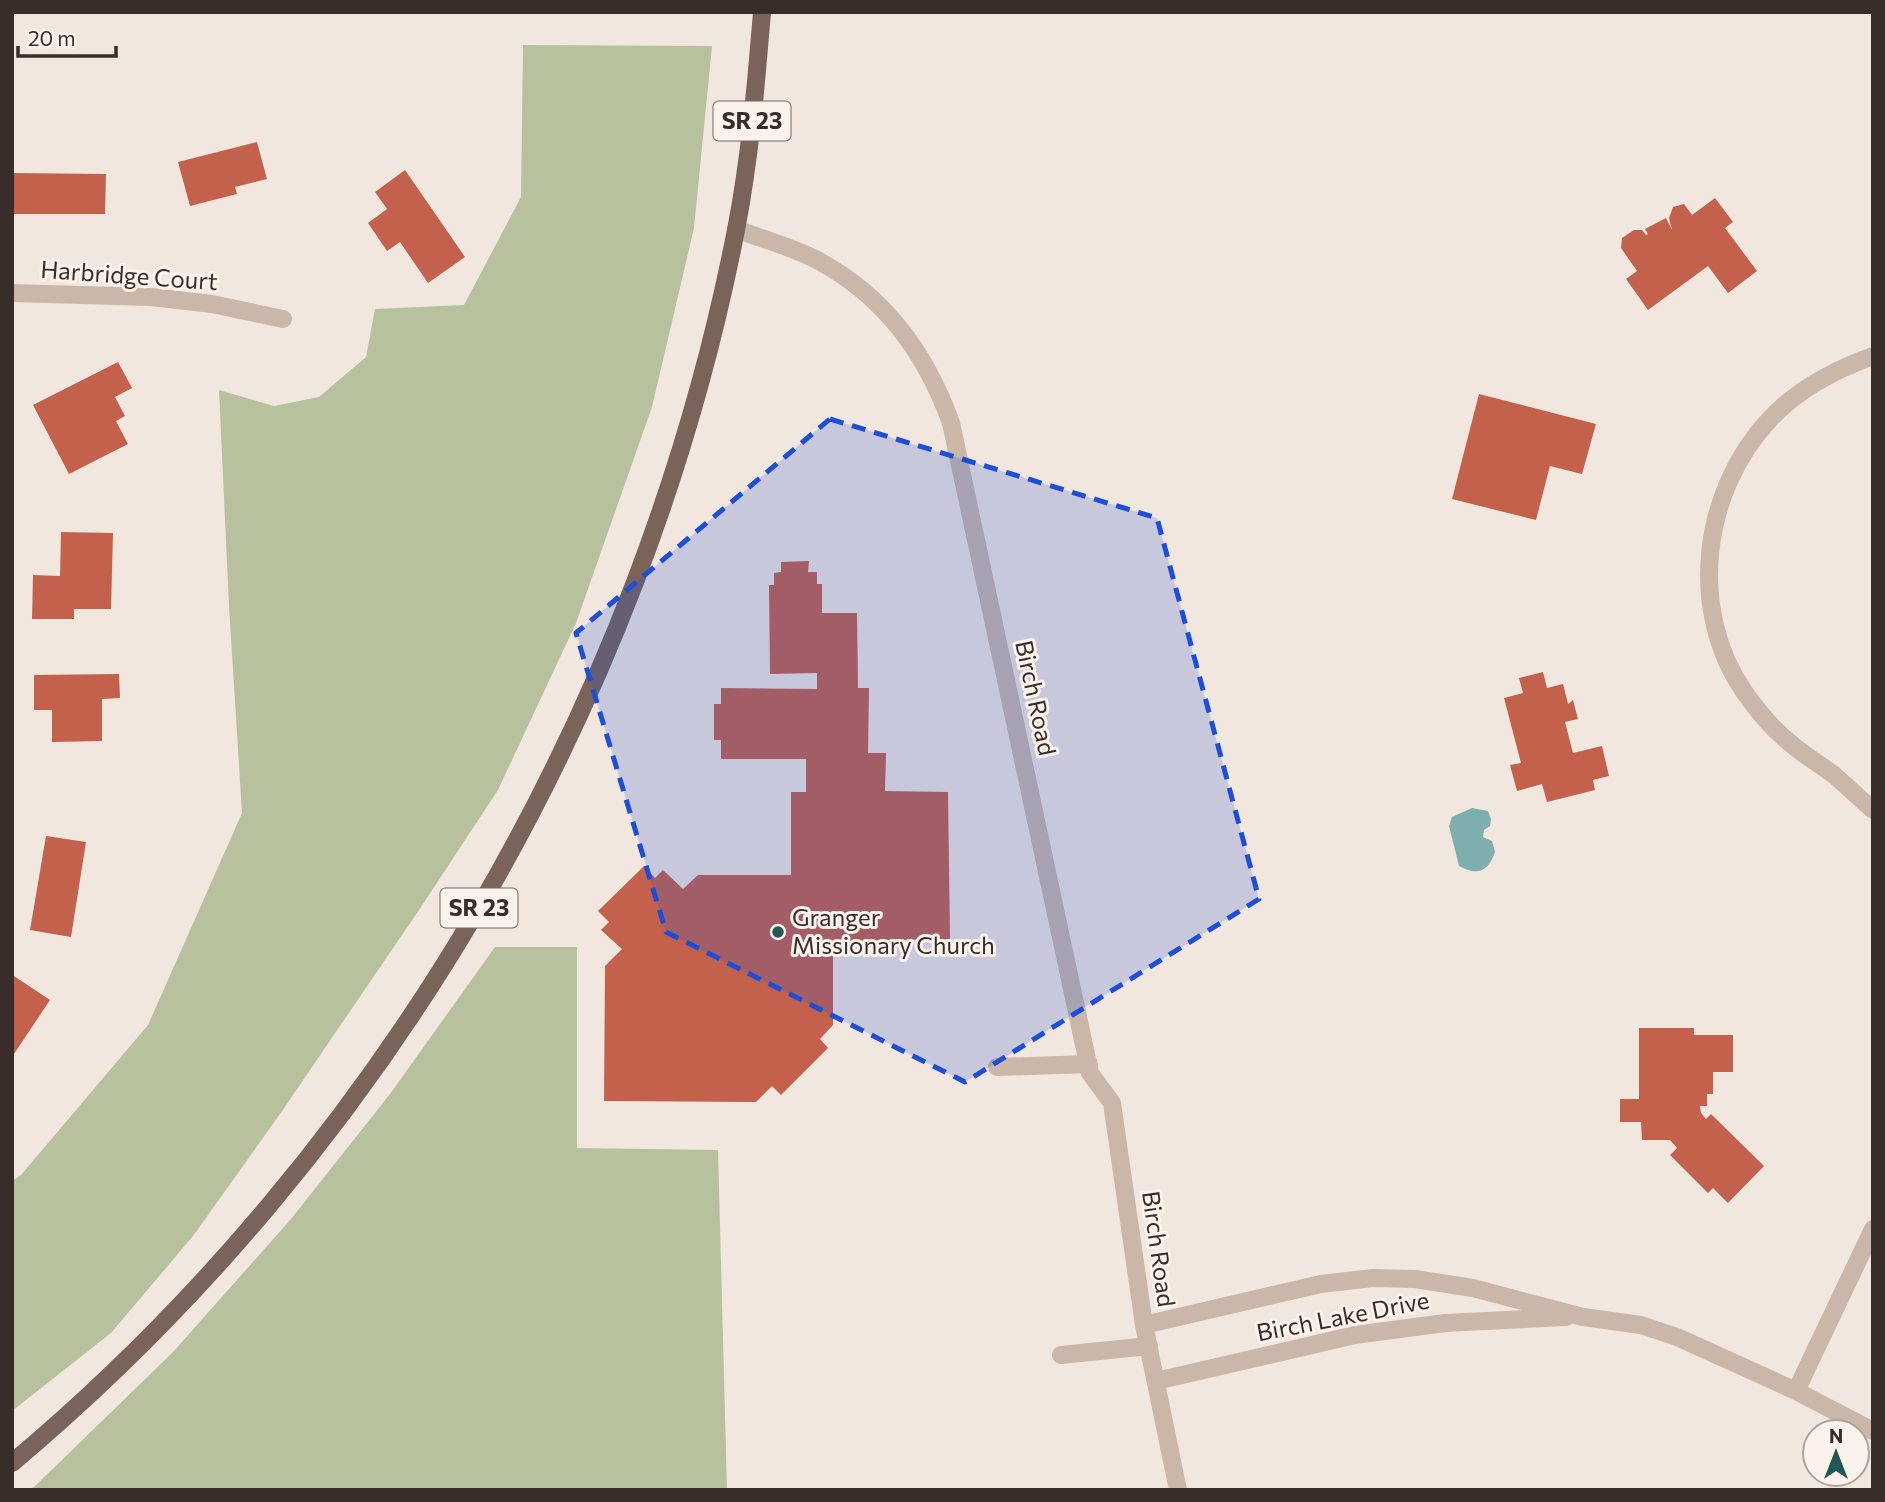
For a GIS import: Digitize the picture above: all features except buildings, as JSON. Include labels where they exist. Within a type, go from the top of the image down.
[{"type":"main road","name":"SR 23","points":[[12,1463],[55,1427],[142,1345],[241,1238],[299,1170],[367,1081],[438,977],[520,834],[570,734],[633,588],[695,404],[736,229],[754,105],[762,12]]},
{"type":"street","name":"Birch Road","points":[[736,229],[816,259],[853,282],[885,311],[926,364],[951,423],[1090,1073],[1112,1103],[1144,1325],[1178,1490]]},
{"type":"street","name":"Harbridge Court","points":[[12,293],[151,297],[212,304],[283,319]]},
{"type":"street","points":[[1873,356],[1841,368],[1809,386],[1771,418],[1751,441],[1731,474],[1718,508],[1709,550],[1709,587],[1721,648],[1743,691],[1769,724],[1786,740],[1834,775],[1873,810]]},
{"type":"street","points":[[997,1067],[1089,1064]]},
{"type":"street","points":[[1796,1391],[1873,1229]]},
{"type":"street","name":"Birch Lake Drive","points":[[1144,1325],[1321,1284],[1373,1278],[1415,1279],[1473,1288],[1583,1317],[1641,1325],[1677,1337],[1796,1391],[1873,1431]]},
{"type":"street","name":"Birch Lake Drive","points":[[1156,1381],[1355,1335],[1446,1323],[1583,1317]]},
{"type":"street","points":[[1061,1355],[1149,1346]]},
{"type":"highlighted area","points":[[830,419],[1157,518],[1259,899],[965,1082],[666,932],[576,633]]},
{"type":"green space","points":[[523,45],[712,46],[694,228],[652,407],[576,623],[498,790],[280,1114],[193,1236],[111,1333],[12,1411],[12,1181],[21,1175],[148,1025],[242,813],[219,390],[274,406],[319,397],[366,357],[375,309],[464,305],[521,197]]},
{"type":"green space","points":[[495,947],[577,947],[577,1148],[718,1150],[727,1490],[31,1490],[173,1352],[291,1219],[390,1094]]},
{"type":"water","points":[[1472,808],[1488,811],[1490,826],[1484,830],[1483,837],[1492,841],[1495,852],[1486,868],[1477,871],[1459,866],[1449,826],[1452,817]]},
{"type":"place","name":"Granger Missionary Church","points":[[778,932]]}]
